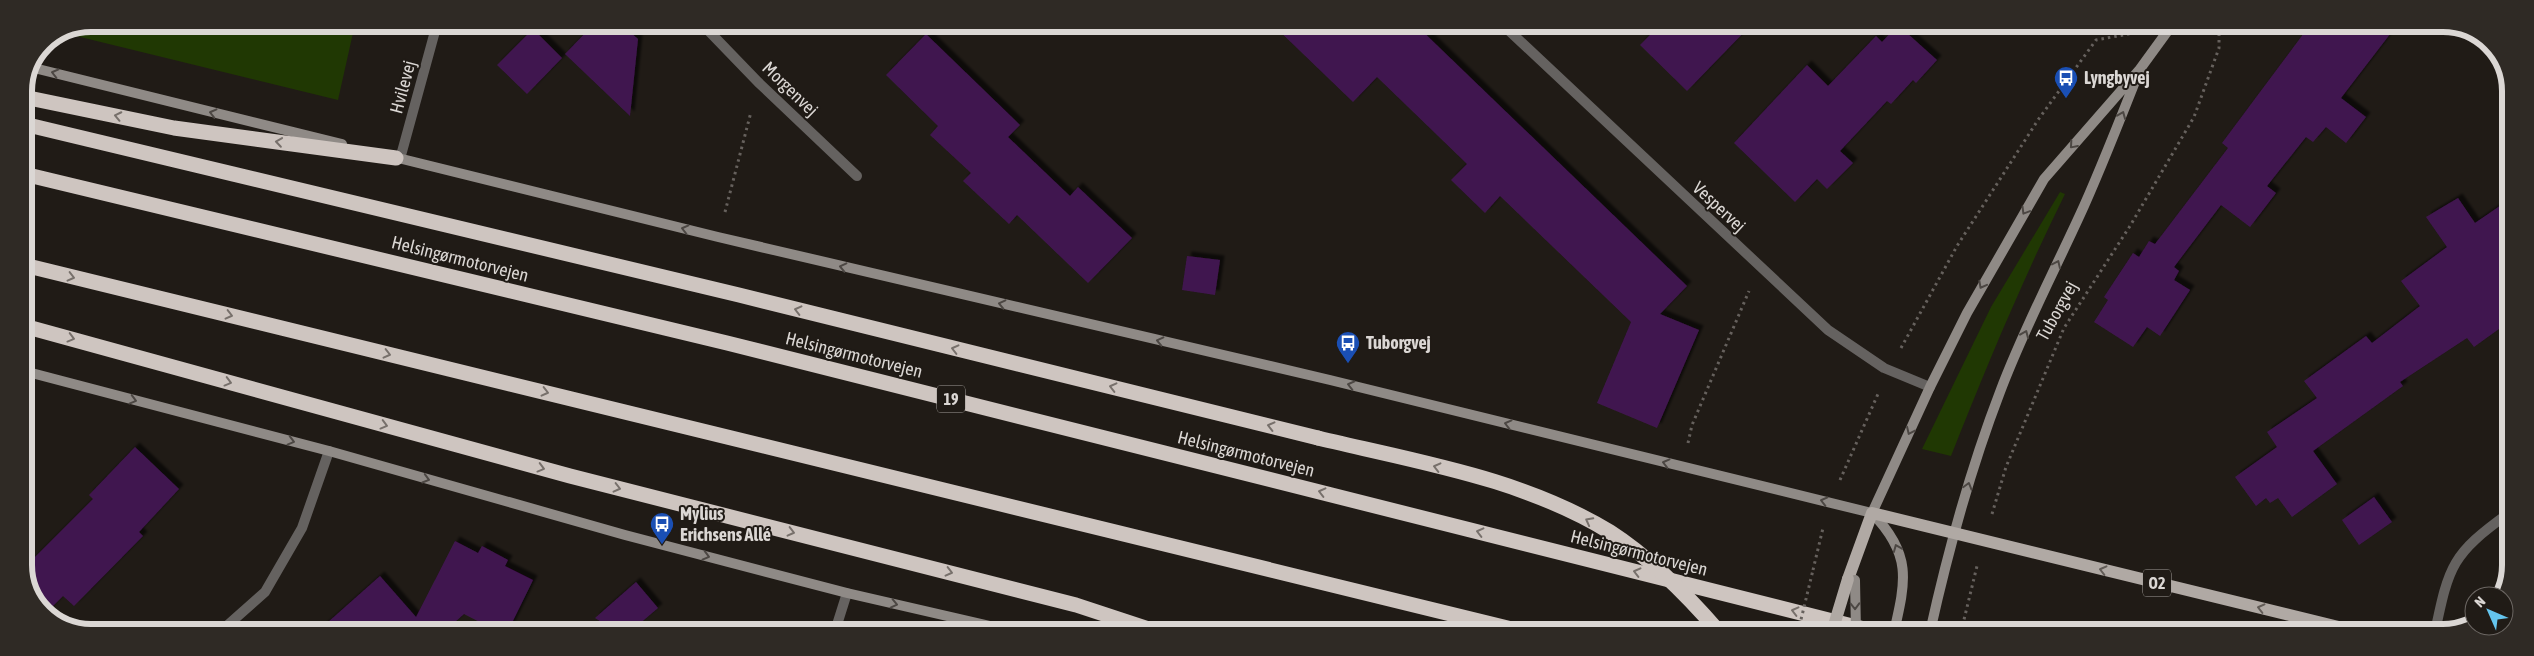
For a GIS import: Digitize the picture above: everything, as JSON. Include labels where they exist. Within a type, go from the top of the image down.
[{"type":"highway","points":[[32,99],[174,128],[398,158]]},
{"type":"highway","points":[[32,126],[739,295],[1485,478],[1525,491],[1568,510],[1610,532],[1653,564],[1693,602],[1712,624]]},
{"type":"highway","name":"Helsingørmotorvejen","points":[[32,176],[736,345],[1844,624]]},
{"type":"highway","points":[[32,267],[1491,624]]},
{"type":"highway","points":[[32,328],[570,476],[1076,605],[1134,624]]},
{"type":"main road","name":"O2","points":[[1872,513],[2326,624]]},
{"type":"main road","name":"Tuborgvej","points":[[1835,624],[1852,579],[1855,562],[1872,513]]},
{"type":"street","name":"Hvilevej","points":[[398,158],[435,32]]},
{"type":"street","name":"Morgenvej","points":[[710,32],[758,82],[857,176]]},
{"type":"street","name":"Vespervej","points":[[1510,32],[1759,268],[1828,330],[1888,370],[1930,387]]},
{"type":"street","name":"Tuborgvej","points":[[1872,513],[1930,387],[2006,243],[2044,179],[2140,69],[2168,32]]},
{"type":"street","points":[[37,69],[718,237],[1330,380],[1872,513],[1889,531],[1900,552],[1903,592],[1896,624]]},
{"type":"street","name":"Tuborgvej","points":[[1932,624],[1980,445],[2000,390],[2084,206],[2140,69]]},
{"type":"street","points":[[33,373],[329,451],[625,535],[847,593],[982,624]]},
{"type":"street","points":[[229,624],[265,592],[302,528],[329,451]]},
{"type":"street","points":[[2437,624],[2445,583],[2456,560],[2476,537],[2502,519]]},
{"type":"street","points":[[1852,579],[1855,624]]},
{"type":"street","points":[[836,624],[847,593]]},
{"type":"path","points":[[1800,624],[1830,503],[1888,370],[1957,246],[2038,120],[2096,40],[2139,32]]},
{"type":"path","name":"Tuborgvej","points":[[1963,624],[1984,540],[2006,467],[2064,328],[2130,226],[2194,117],[2220,48],[2219,32]]},
{"type":"path","points":[[718,237],[758,82]]},
{"type":"path","points":[[1682,467],[1692,425],[1759,268]]},
{"type":"green space","points":[[92,32],[353,32],[338,100],[74,36]]},
{"type":"green space","points":[[2060,192],[2065,194],[2005,324],[1951,456],[1922,449],[1991,307]]},
{"type":"building","points":[[530,32],[536,32],[562,58],[527,94],[497,65]]},
{"type":"building","points":[[586,32],[630,32],[638,39],[630,116],[565,54]]},
{"type":"building","points":[[1280,32],[1423,32],[1687,286],[1660,314],[1699,330],[1657,428],[1597,403],[1631,322],[1500,196],[1485,213],[1451,180],[1467,164],[1377,77],[1353,102]]},
{"type":"building","points":[[1653,32],[1744,32],[1687,91],[1640,45]]},
{"type":"building","points":[[1891,32],[1906,32],[1937,60],[1916,83],[1913,80],[1891,104],[1887,101],[1840,151],[1853,163],[1827,189],[1817,179],[1795,202],[1734,143],[1807,65],[1828,86],[1876,36],[1882,42]]},
{"type":"building","points":[[2305,32],[2392,32],[2341,98],[2366,117],[2346,143],[2326,127],[2313,142],[2306,137],[2267,186],[2276,193],[2250,227],[2221,205],[2174,267],[2179,271],[2174,280],[2190,290],[2160,336],[2147,327],[2133,347],[2094,322],[2108,300],[2104,297],[2133,253],[2139,257],[2149,241],[2155,244],[2228,148],[2222,143]]},
{"type":"building","points":[[926,34],[1020,125],[1008,137],[1070,196],[1078,187],[1132,238],[1088,283],[1017,215],[1009,224],[963,181],[971,173],[930,135],[938,126],[886,75]]},
{"type":"building","points":[[2458,198],[2475,223],[2501,205],[2502,327],[2474,347],[2467,338],[2400,382],[2403,386],[2313,451],[2337,484],[2292,517],[2278,498],[2270,503],[2266,498],[2256,506],[2235,477],[2277,447],[2267,432],[2317,398],[2304,381],[2366,336],[2372,343],[2420,306],[2401,281],[2447,247],[2426,217]]},
{"type":"building","points":[[1187,256],[1220,260],[1215,295],[1182,290]]},
{"type":"building","points":[[135,447],[179,489],[139,532],[143,536],[74,606],[63,596],[52,608],[42,597],[37,587],[33,559],[93,499],[89,495]]},
{"type":"building","points":[[2374,497],[2392,522],[2359,545],[2342,520]]},
{"type":"building","points":[[455,541],[478,553],[482,546],[508,560],[505,566],[533,580],[511,624],[483,624],[464,614],[453,624],[326,624],[380,576],[416,617]]},
{"type":"building","points":[[636,582],[658,608],[639,624],[604,624],[595,618]]},
{"type":"place","name":"Lyngbyvej","points":[[2066,99]]},
{"type":"place","name":"Tuborgvej","points":[[1348,364]]},
{"type":"place","name":"Mylius Erichsens Allé","points":[[662,545]]}]
